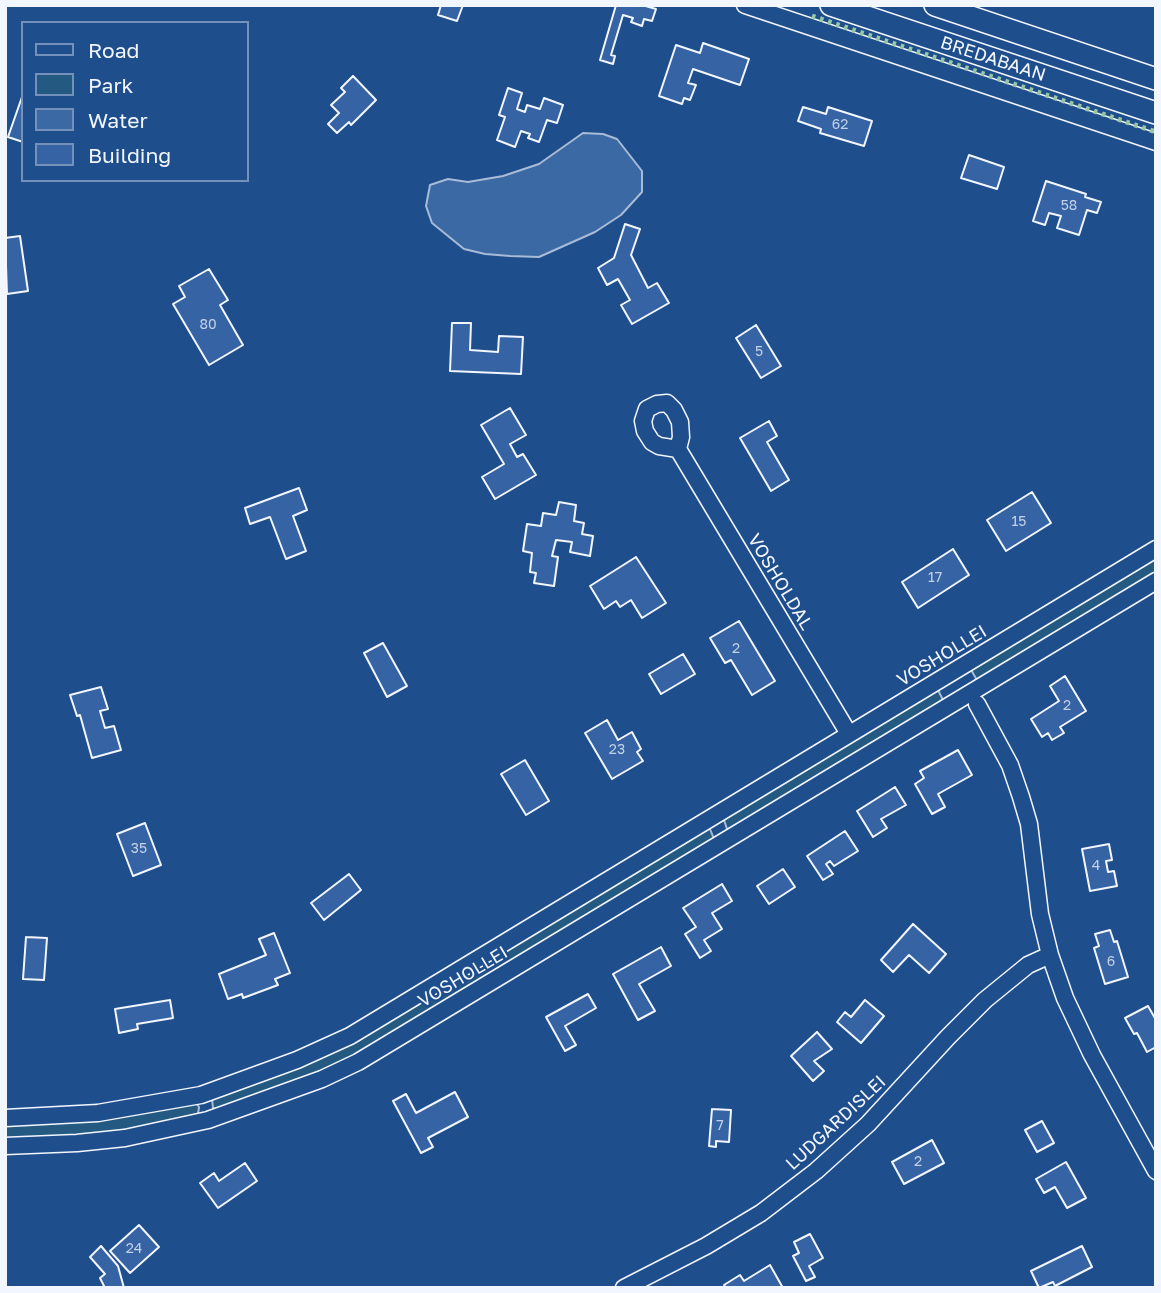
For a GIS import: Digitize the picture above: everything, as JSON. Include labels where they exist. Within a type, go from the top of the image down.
[{"type":"main road","name":"BREDABAAN","points":[[831,5],[1156,113]]},
{"type":"main road","name":"BREDABAAN","points":[[935,5],[1156,79]]},
{"type":"street","points":[[745,5],[1156,142]]},
{"type":"street","name":"VOSHOLDAL","points":[[678,449],[849,734]]},
{"type":"street","name":"VOSHOLLEI","points":[[5,1118],[98,1113],[201,1095],[297,1060],[350,1036],[1156,549]]},
{"type":"street","name":"VOSHOLLEI","points":[[5,1146],[113,1139],[208,1120],[322,1079],[358,1062],[1156,581]]},
{"type":"street","points":[[977,705],[1010,765],[1021,797],[1029,824],[1040,914],[1050,955],[1065,998],[1092,1055],[1156,1171]]},
{"type":"street","points":[[712,819],[725,841]]},
{"type":"street","name":"LUDGARDISLEI","points":[[624,1288],[706,1246],[761,1213],[816,1171],[887,1104],[985,1000],[1028,965],[1050,955]]},
{"type":"street","points":[[201,1095],[208,1120]]},
{"type":"green space","points":[[1156,556],[1156,574],[978,682],[970,668]]},
{"type":"green space","points":[[937,688],[944,702],[732,830],[727,829],[724,820],[726,815]]},
{"type":"green space","points":[[705,829],[710,829],[714,839],[372,1047],[308,1079],[218,1110],[213,1108],[212,1099],[302,1065]]},
{"type":"green space","points":[[189,1103],[199,1107],[198,1114],[194,1117],[143,1128],[97,1135],[5,1140],[5,1124],[94,1120]]},
{"type":"water","points":[[583,133],[603,134],[617,139],[642,171],[642,192],[621,215],[595,232],[539,257],[510,256],[464,249],[432,223],[426,206],[430,185],[448,179],[468,182],[503,176],[539,164]]},
{"type":"building","points":[[441,5],[463,5],[457,21],[438,15]]},
{"type":"building","points":[[616,5],[642,5],[656,9],[652,21],[644,19],[642,26],[631,22],[633,18],[623,15],[611,55],[615,56],[613,64],[600,60]]},
{"type":"building","points":[[703,43],[749,59],[740,85],[693,69],[688,83],[696,85],[690,100],[684,98],[682,104],[659,96],[676,45],[700,53]]},
{"type":"building","points":[[353,76],[376,100],[351,125],[349,122],[337,133],[328,124],[339,113],[331,105],[345,92],[341,88]]},
{"type":"building","points":[[508,88],[522,93],[517,109],[525,112],[527,105],[540,109],[544,98],[563,105],[557,123],[547,120],[539,142],[528,138],[530,134],[521,131],[515,147],[497,140],[505,117],[499,115]]},
{"type":"building","points":[[21,100],[21,141],[8,137]]},
{"type":"building","points":[[803,107],[826,114],[828,107],[872,121],[864,146],[820,133],[821,129],[798,121]]},
{"type":"building","points":[[969,155],[1004,167],[997,189],[961,178]]},
{"type":"building","points":[[1046,181],[1086,194],[1085,197],[1101,202],[1097,213],[1087,210],[1079,235],[1057,228],[1061,216],[1049,213],[1045,225],[1033,221]]},
{"type":"building","points":[[625,224],[640,229],[631,255],[648,288],[657,283],[669,303],[632,324],[621,305],[630,300],[618,279],[607,285],[598,268],[614,258]]},
{"type":"building","points":[[20,236],[28,291],[7,294],[5,238]]},
{"type":"building","points":[[209,269],[228,300],[220,305],[243,345],[209,365],[173,304],[185,297],[179,286]]},
{"type":"building","points":[[452,323],[471,323],[470,350],[498,352],[499,336],[523,337],[521,374],[450,371]]},
{"type":"building","points":[[756,325],[781,366],[761,378],[736,338]]},
{"type":"building","points":[[510,408],[526,435],[510,444],[517,457],[523,454],[536,475],[495,499],[482,477],[504,464],[481,425]]},
{"type":"building","points":[[769,421],[777,436],[767,442],[789,480],[771,491],[740,438]]},
{"type":"building","points":[[299,488],[307,510],[293,516],[306,551],[286,559],[270,517],[250,524],[245,508]]},
{"type":"building","points":[[1032,492],[1051,523],[1006,551],[987,520]]},
{"type":"building","points":[[559,502],[576,505],[574,521],[584,523],[582,534],[593,536],[590,556],[570,552],[572,542],[556,540],[552,556],[558,557],[554,586],[534,583],[536,573],[530,572],[532,553],[523,551],[527,524],[541,526],[543,513],[556,515]]},
{"type":"building","points":[[953,549],[969,575],[918,608],[902,582]]},
{"type":"building","points":[[636,557],[666,603],[642,618],[631,600],[620,607],[616,601],[604,609],[590,586]]},
{"type":"building","points":[[739,621],[775,681],[752,695],[731,660],[725,663],[710,638]]},
{"type":"building","points":[[383,643],[407,686],[387,697],[364,653]]},
{"type":"building","points":[[683,654],[695,674],[661,694],[649,674]]},
{"type":"building","points":[[1065,676],[1086,711],[1060,727],[1064,733],[1052,740],[1048,733],[1042,737],[1031,719],[1059,701],[1050,686]]},
{"type":"building","points":[[101,687],[108,709],[100,711],[105,728],[114,726],[121,750],[92,758],[80,715],[77,716],[70,695]]},
{"type":"building","points":[[607,720],[618,740],[632,732],[641,749],[637,752],[643,761],[612,779],[585,733]]},
{"type":"building","points":[[958,750],[972,775],[938,794],[945,807],[932,814],[915,784],[924,778],[920,771]]},
{"type":"building","points":[[525,760],[549,801],[526,815],[501,774]]},
{"type":"building","points":[[895,787],[906,805],[881,819],[887,828],[873,837],[857,811]]},
{"type":"building","points":[[145,823],[161,865],[133,876],[117,834]]},
{"type":"building","points":[[845,831],[858,851],[834,866],[830,861],[826,864],[833,874],[823,880],[807,856]]},
{"type":"building","points":[[1109,844],[1112,860],[1106,861],[1108,872],[1114,871],[1117,886],[1090,891],[1082,849]]},
{"type":"building","points":[[783,869],[795,887],[769,904],[757,886]]},
{"type":"building","points":[[349,874],[361,890],[324,920],[311,903]]},
{"type":"building","points":[[722,884],[732,901],[712,913],[722,929],[704,940],[711,951],[700,958],[685,934],[696,927],[683,908]]},
{"type":"building","points":[[913,924],[946,954],[929,973],[909,955],[893,972],[881,960]]},
{"type":"building","points":[[1110,930],[1114,942],[1117,941],[1128,977],[1105,984],[1094,948],[1099,946],[1095,934]]},
{"type":"building","points":[[274,933],[290,973],[275,979],[278,985],[243,998],[242,994],[228,999],[219,974],[266,955],[259,939]]},
{"type":"building","points":[[26,937],[47,938],[44,980],[23,979]]},
{"type":"building","points":[[661,947],[671,966],[639,984],[655,1011],[638,1020],[613,974]]},
{"type":"building","points":[[588,994],[596,1008],[565,1026],[576,1045],[565,1051],[546,1017]]},
{"type":"building","points":[[170,1000],[173,1018],[137,1024],[138,1029],[119,1033],[115,1009]]},
{"type":"building","points":[[865,1000],[884,1016],[861,1043],[837,1022],[845,1012],[851,1017]]},
{"type":"building","points":[[1148,1006],[1156,1020],[1156,1047],[1147,1052],[1125,1018]]},
{"type":"building","points":[[817,1032],[832,1049],[814,1061],[824,1071],[813,1081],[791,1056]]},
{"type":"building","points":[[455,1092],[468,1117],[428,1138],[433,1147],[421,1153],[393,1101],[406,1094],[416,1113]]},
{"type":"building","points":[[712,1109],[731,1110],[729,1142],[716,1141],[716,1147],[709,1146]]},
{"type":"building","points":[[1042,1121],[1054,1143],[1037,1152],[1025,1130]]},
{"type":"building","points":[[932,1140],[944,1163],[904,1184],[892,1162]]},
{"type":"building","points":[[1066,1162],[1086,1198],[1067,1208],[1055,1187],[1044,1193],[1036,1179]]},
{"type":"building","points":[[245,1163],[257,1181],[218,1208],[200,1183],[214,1173],[219,1181]]},
{"type":"building","points":[[139,1225],[159,1247],[130,1273],[110,1251]]},
{"type":"building","points":[[810,1234],[823,1258],[809,1266],[815,1277],[806,1281],[793,1256],[799,1253],[794,1242]]},
{"type":"building","points":[[101,1246],[118,1266],[124,1288],[105,1288],[100,1278],[105,1274],[90,1257]]},
{"type":"building","points":[[1082,1246],[1092,1267],[1055,1286],[1053,1282],[1039,1288],[1031,1271]]},
{"type":"building","points":[[770,1265],[783,1288],[726,1288],[724,1285],[740,1275],[744,1281]]},
{"type":"hedge","points":[[812,16],[1156,132]]}]
